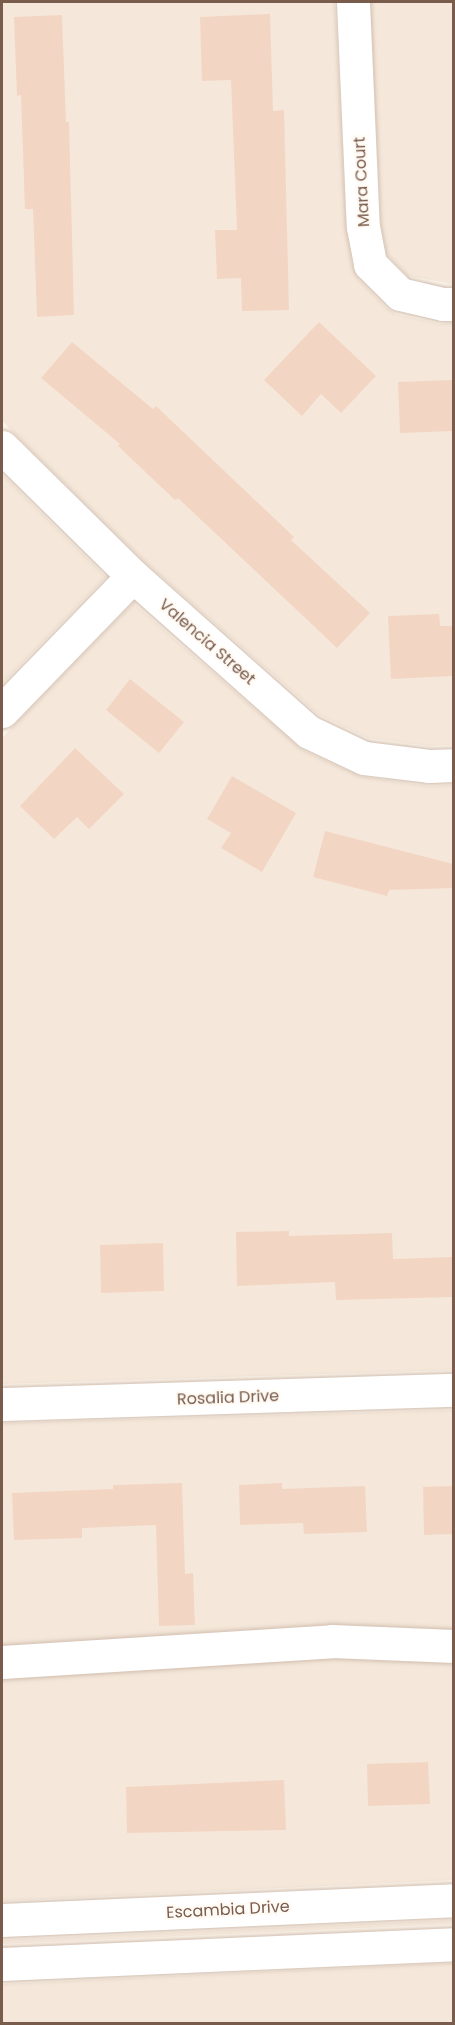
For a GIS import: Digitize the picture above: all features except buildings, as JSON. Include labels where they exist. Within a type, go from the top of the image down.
[{"type":"street","name":"Mara Court","points":[[353,2],[363,227],[370,264],[400,294],[443,304],[453,304]]},
{"type":"street","name":"Valencia Street","points":[[2,447],[133,576],[309,732],[364,758],[429,766],[453,765]]},
{"type":"street","points":[[2,711],[133,576]]},
{"type":"street","name":"Rosalia Drive","points":[[2,1404],[453,1390]]},
{"type":"street","points":[[2,1662],[332,1641],[453,1647]]},
{"type":"street","name":"Escambia Drive","points":[[2,1920],[453,1900]]},
{"type":"street","points":[[2,1964],[453,1944]]},
{"type":"shaded area","points":[[2,2],[335,2],[346,227],[353,267],[358,278],[388,309],[396,314],[440,324],[453,323],[453,745],[429,746],[368,738],[318,714],[145,562],[2,421]]},
{"type":"shaded area","points":[[370,2],[453,2],[453,284],[408,276],[386,253],[381,224]]},
{"type":"shaded area","points":[[2,474],[106,577],[2,684]]},
{"type":"shaded area","points":[[133,603],[302,750],[362,777],[430,786],[453,785],[453,1370],[2,1384],[2,738]]},
{"type":"shaded area","points":[[453,1410],[453,1880],[2,1901],[2,1423]]},
{"type":"shaded area","points":[[454,1920],[453,1924],[2,1944],[2,1940]]},
{"type":"shaded area","points":[[453,1963],[453,2023],[2,2023],[2,1984]]}]
